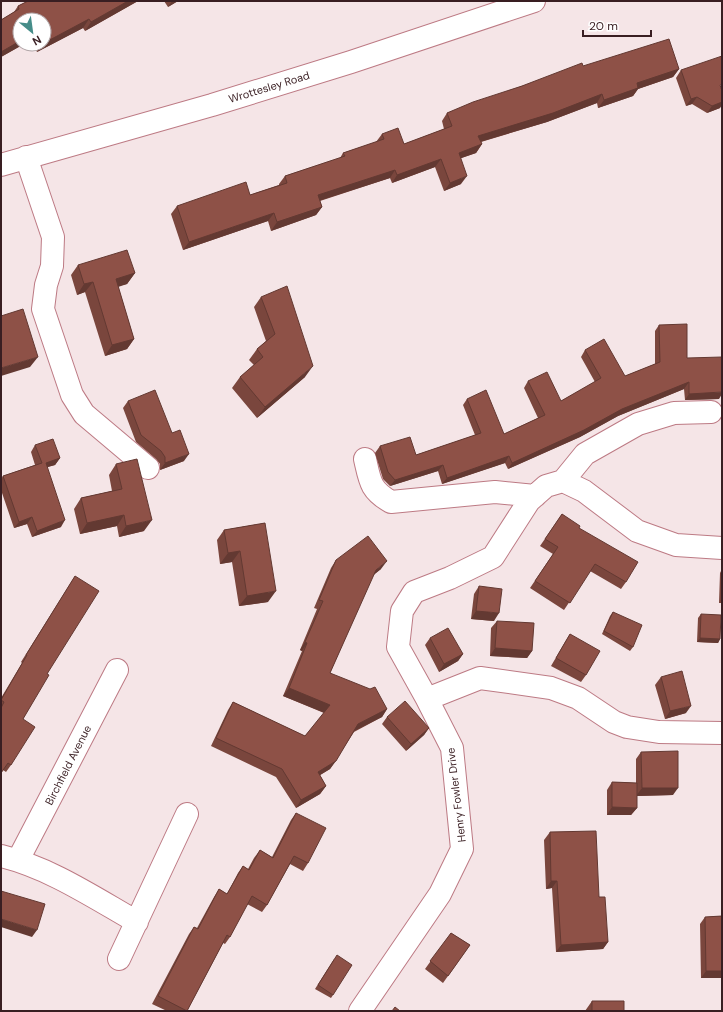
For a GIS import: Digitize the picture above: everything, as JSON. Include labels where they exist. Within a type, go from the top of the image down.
[{"type":"street","name":"Wrottesley Road","points":[[1,165],[212,105],[351,62],[534,1]]},
{"type":"street","points":[[26,157],[53,237],[52,266],[46,285],[42,309],[72,395],[84,414],[148,468]]},
{"type":"street","points":[[711,412],[674,413],[638,424],[585,454],[563,481],[584,491],[637,531],[676,545],[722,548]]},
{"type":"street","points":[[365,459],[371,484],[379,495],[391,502],[495,492],[535,496]]},
{"type":"street","name":"Henry Fowler Drive","points":[[360,1011],[440,894],[462,849],[452,748],[427,699],[398,648],[402,611],[414,592],[450,578],[493,557],[529,501],[546,486],[563,481]]},
{"type":"street","name":"Birchfield Avenue","points":[[117,670],[10,858],[58,877],[137,922]]},
{"type":"street","points":[[427,699],[480,678],[551,688],[578,698],[614,722],[627,727],[659,732],[722,733]]},
{"type":"street","points":[[119,959],[187,814]]},
{"type":"building","points":[[28,1],[128,1],[91,22],[89,19],[52,39],[52,12],[14,12],[19,9],[18,6]]},
{"type":"building","points":[[12,13],[12,46],[1,52],[1,20]]},
{"type":"building","points":[[669,39],[679,69],[637,83],[638,88],[604,100],[602,94],[553,113],[478,136],[482,144],[459,153],[467,176],[450,183],[441,159],[397,175],[395,170],[318,195],[322,207],[277,222],[274,213],[189,242],[177,206],[246,182],[250,195],[287,183],[285,176],[345,156],[343,153],[384,139],[382,134],[398,128],[404,144],[452,126],[447,113],[473,102],[522,86],[582,63],[583,66]]},
{"type":"building","points":[[722,56],[722,84],[720,85],[722,91],[722,102],[712,106],[697,97],[691,99],[681,70]]},
{"type":"building","points":[[127,250],[135,273],[116,279],[134,339],[112,345],[93,282],[84,284],[78,265]]},
{"type":"building","points":[[287,286],[313,366],[265,407],[240,377],[263,357],[257,349],[275,334],[261,297]]},
{"type":"building","points":[[23,309],[38,357],[1,368],[1,316]]},
{"type":"building","points":[[687,324],[687,358],[722,357],[722,392],[689,394],[689,382],[622,409],[584,430],[512,463],[509,456],[447,478],[443,465],[395,480],[388,472],[380,446],[410,437],[416,455],[481,433],[467,399],[486,390],[504,434],[545,415],[528,381],[547,372],[561,401],[601,378],[585,350],[604,339],[625,376],[660,362],[659,325]]},
{"type":"building","points":[[155,390],[172,433],[180,430],[189,454],[165,463],[165,457],[161,451],[141,435],[128,401]]},
{"type":"building","points":[[53,439],[60,458],[46,463],[65,520],[37,531],[32,517],[19,522],[3,476],[42,463],[35,445]]},
{"type":"building","points":[[137,459],[152,520],[126,526],[124,515],[87,523],[81,498],[122,489],[116,464]]},
{"type":"building","points":[[562,514],[580,526],[579,528],[638,562],[626,582],[595,564],[570,603],[535,581],[558,547],[545,539]]},
{"type":"building","points":[[265,523],[276,591],[247,596],[240,551],[228,553],[224,530]]},
{"type":"building","points":[[368,536],[387,561],[376,570],[330,673],[370,689],[375,687],[387,709],[358,724],[336,761],[318,772],[326,786],[301,800],[282,769],[216,738],[233,702],[305,736],[330,705],[289,688],[307,643],[305,642],[323,601],[319,600],[336,560]]},
{"type":"building","points":[[75,576],[99,591],[47,674],[49,675],[23,719],[35,727],[11,765],[8,763],[1,773],[1,708],[4,702],[1,700],[26,655]]},
{"type":"building","points":[[479,586],[502,589],[499,613],[476,611]]},
{"type":"building","points":[[613,612],[642,625],[633,647],[604,631]]},
{"type":"building","points":[[701,614],[721,615],[720,639],[700,638]]},
{"type":"building","points":[[497,621],[534,623],[532,651],[495,648]]},
{"type":"building","points":[[448,628],[463,654],[444,664],[430,638]]},
{"type":"building","points":[[570,634],[600,651],[586,675],[556,658]]},
{"type":"building","points":[[682,671],[691,706],[670,711],[661,677]]},
{"type":"building","points":[[405,701],[429,728],[411,744],[387,717]]},
{"type":"building","points":[[678,751],[678,788],[642,788],[641,752]]},
{"type":"building","points":[[612,782],[637,783],[637,808],[612,807]]},
{"type":"building","points":[[296,813],[326,828],[308,863],[294,856],[267,905],[252,896],[230,937],[227,935],[187,1011],[158,996],[194,927],[198,929],[219,889],[227,894],[243,866],[249,870],[260,850],[273,858]]},
{"type":"building","points":[[596,831],[599,897],[605,897],[608,942],[561,945],[557,881],[551,881],[550,832]]},
{"type":"building","points":[[1,891],[45,904],[37,930],[1,919]]},
{"type":"building","points":[[722,916],[722,971],[706,971],[705,917]]},
{"type":"building","points":[[451,933],[470,945],[448,976],[430,961]]},
{"type":"building","points":[[337,955],[352,965],[333,995],[318,985]]},
{"type":"building","points":[[592,1001],[624,1001],[624,1011],[592,1011]]},
{"type":"building","points":[[395,1007],[400,1011],[392,1011]]}]
